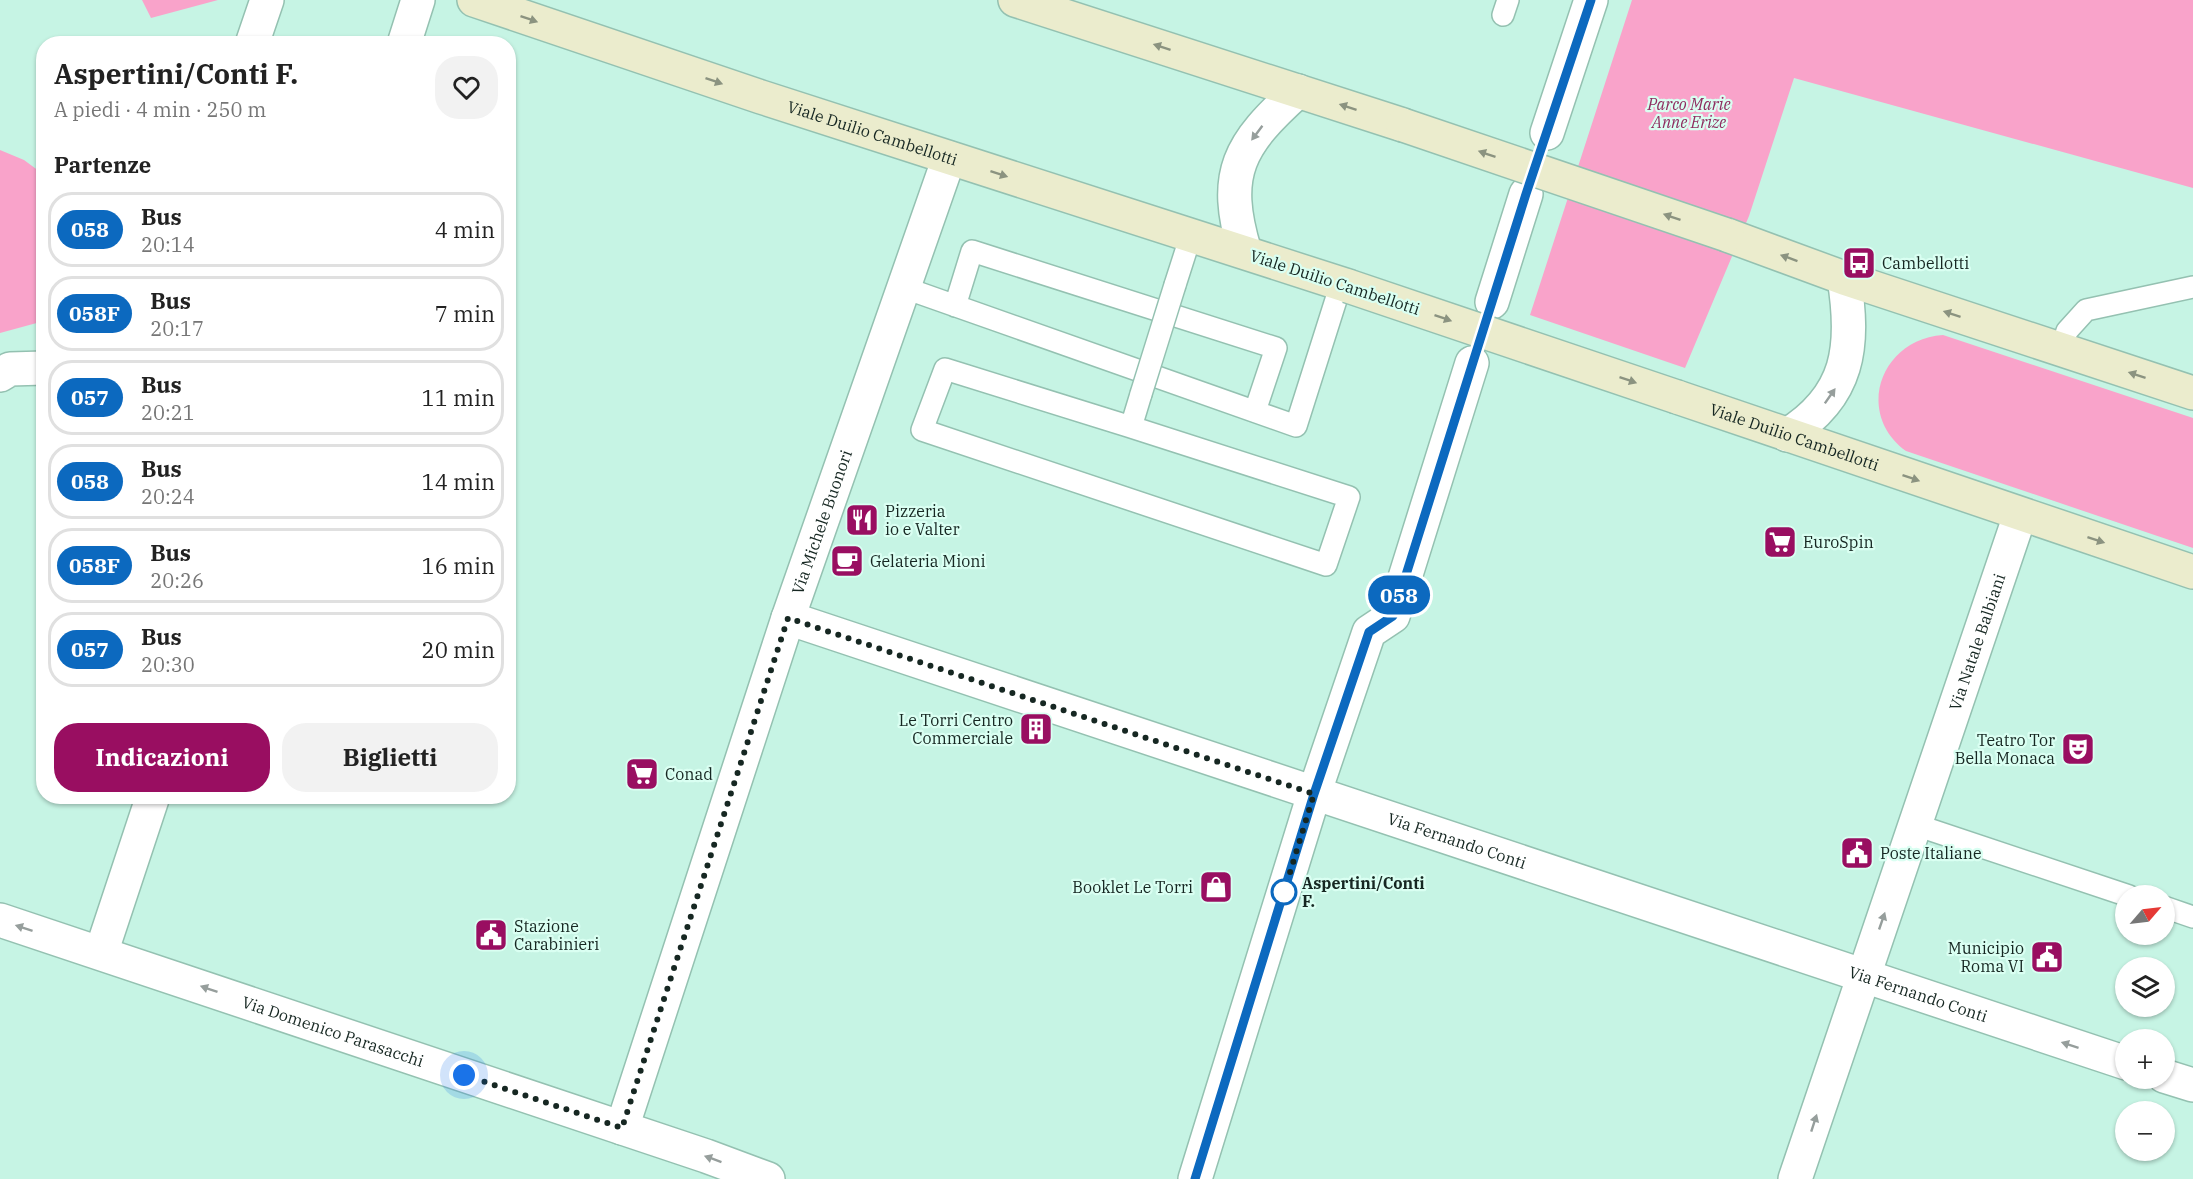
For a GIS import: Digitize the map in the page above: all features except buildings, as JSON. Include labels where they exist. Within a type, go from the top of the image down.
[{"type":"main road","name":"Viale Duilio Cambellotti","points":[[474,0],[950,158],[1345,285],[2193,572]]},
{"type":"main road","points":[[1015,0],[1403,125],[1844,278],[2193,393]]},
{"type":"street","points":[[255,36],[267,0]]},
{"type":"street","points":[[407,36],[418,0]]},
{"type":"street","points":[[1547,133],[1591,0]]},
{"type":"street","points":[[1245,252],[1234,205],[1240,160],[1261,127],[1298,91]]},
{"type":"street","name":"Via Michele Buonori","points":[[622,1128],[788,618],[950,158]]},
{"type":"street","points":[[1492,302],[1526,194]]},
{"type":"street","points":[[1787,435],[1813,417],[1834,392],[1843,373],[1850,338],[1844,278]]},
{"type":"street","points":[[1195,1179],[1314,794],[1369,632],[1393,616],[1473,363]]},
{"type":"street","points":[[0,375],[10,369],[36,368]]},
{"type":"street","name":"Via Natale Balbiani","points":[[1795,1179],[2020,515]]},
{"type":"street","name":"Via Fernando Conti","points":[[788,618],[2115,1059]]},
{"type":"street","points":[[101,953],[150,804]]},
{"type":"street","name":"Via Domenico Parasacchi","points":[[0,920],[768,1179]]},
{"type":"street","points":[[2175,1079],[2193,1085]]},
{"type":"lane","points":[[1131,427],[1191,235]]},
{"type":"lane","points":[[955,306],[972,251],[1276,348],[1255,411]]},
{"type":"lane","points":[[904,288],[1296,426],[1345,285]]},
{"type":"lane","points":[[2061,350],[2067,331],[2086,310],[2193,287]]},
{"type":"lane","points":[[945,369],[1131,427],[1349,497],[1326,566],[922,430],[945,369]]},
{"type":"lane","points":[[1916,825],[2115,891]]},
{"type":"lane","points":[[2175,911],[2193,917]]},
{"type":"green space","points":[[142,0],[218,0],[151,18]]},
{"type":"green space","name":"Parco Marie Anne Erize","points":[[1632,0],[2193,0],[2193,188],[1794,78],[1749,216],[1685,368],[1530,315]]},
{"type":"green space","points":[[0,150],[24,160],[36,169],[36,323],[0,333]]},
{"type":"green space","points":[[1943,335],[2193,418],[2193,548],[1906,451],[1890,435],[1881,417],[1879,399],[1882,380],[1890,363],[1904,349],[1921,340]]},
{"type":"bus line","name":"058","points":[[1195,1179],[1314,794],[1369,632],[1393,616],[1526,194],[1591,0]]},
{"type":"place","name":"Cambellotti","points":[[1859,263]]},
{"type":"place","name":"Pizzeria io e Valter","points":[[862,520]]},
{"type":"place","name":"EuroSpin","points":[[1780,542]]},
{"type":"place","name":"Gelateria Mioni","points":[[847,561]]},
{"type":"place","name":"Le Torri Centro Commerciale","points":[[1036,729]]},
{"type":"place","name":"Teatro Tor Bella Monaca","points":[[2078,749]]},
{"type":"place","name":"Conad","points":[[642,774]]},
{"type":"place","name":"Poste Italiane","points":[[1857,853]]},
{"type":"place","name":"Booklet Le Torri","points":[[1216,887]]},
{"type":"place","name":"Aspertini/Conti F.","points":[[1284,892]]},
{"type":"place","name":"Stazione Carabinieri","points":[[491,935]]},
{"type":"place","name":"Municipio Roma VI","points":[[2047,957]]},
{"type":"route","points":[[464,1075],[622,1128],[788,618],[1314,794],[1284,892]]}]
